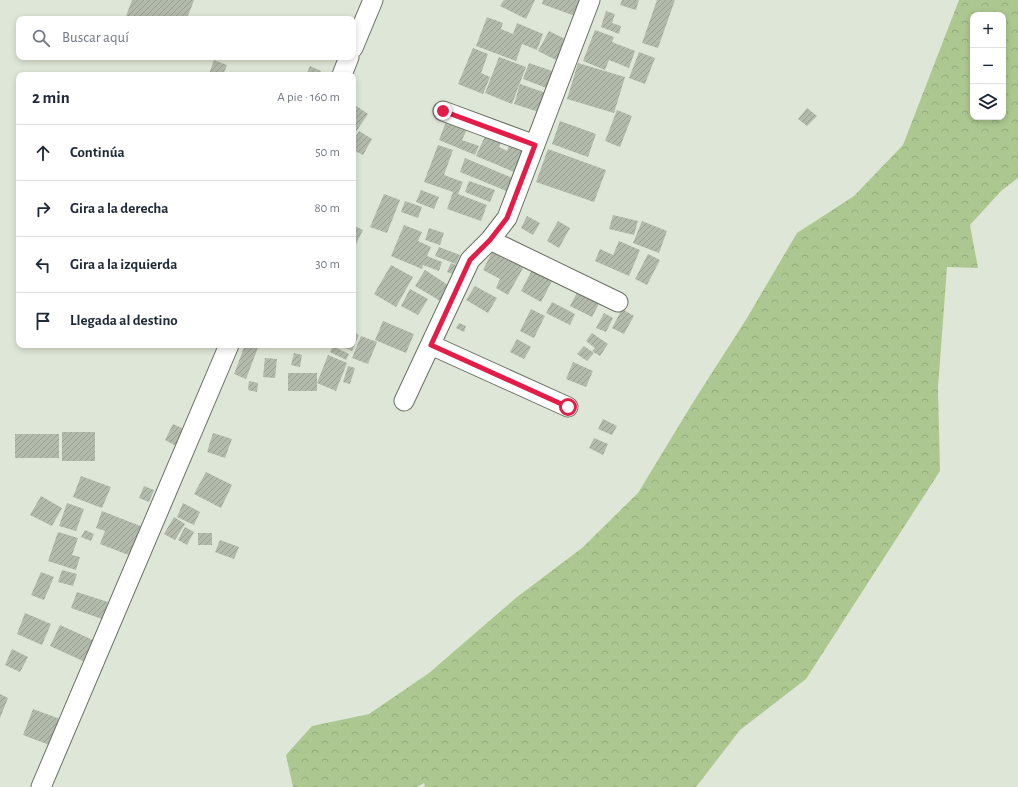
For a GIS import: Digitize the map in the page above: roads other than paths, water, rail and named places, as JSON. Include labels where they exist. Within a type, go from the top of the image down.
[{"type":"street","points":[[356,41],[373,0]]},
{"type":"street","points":[[404,401],[470,260],[490,240],[507,218],[590,0]]},
{"type":"street","points":[[343,72],[348,60]]},
{"type":"street","points":[[443,111],[535,145]]},
{"type":"street","points":[[490,240],[618,302]]},
{"type":"street","points":[[431,345],[568,407]]},
{"type":"street","points":[[41,787],[228,348]]}]
